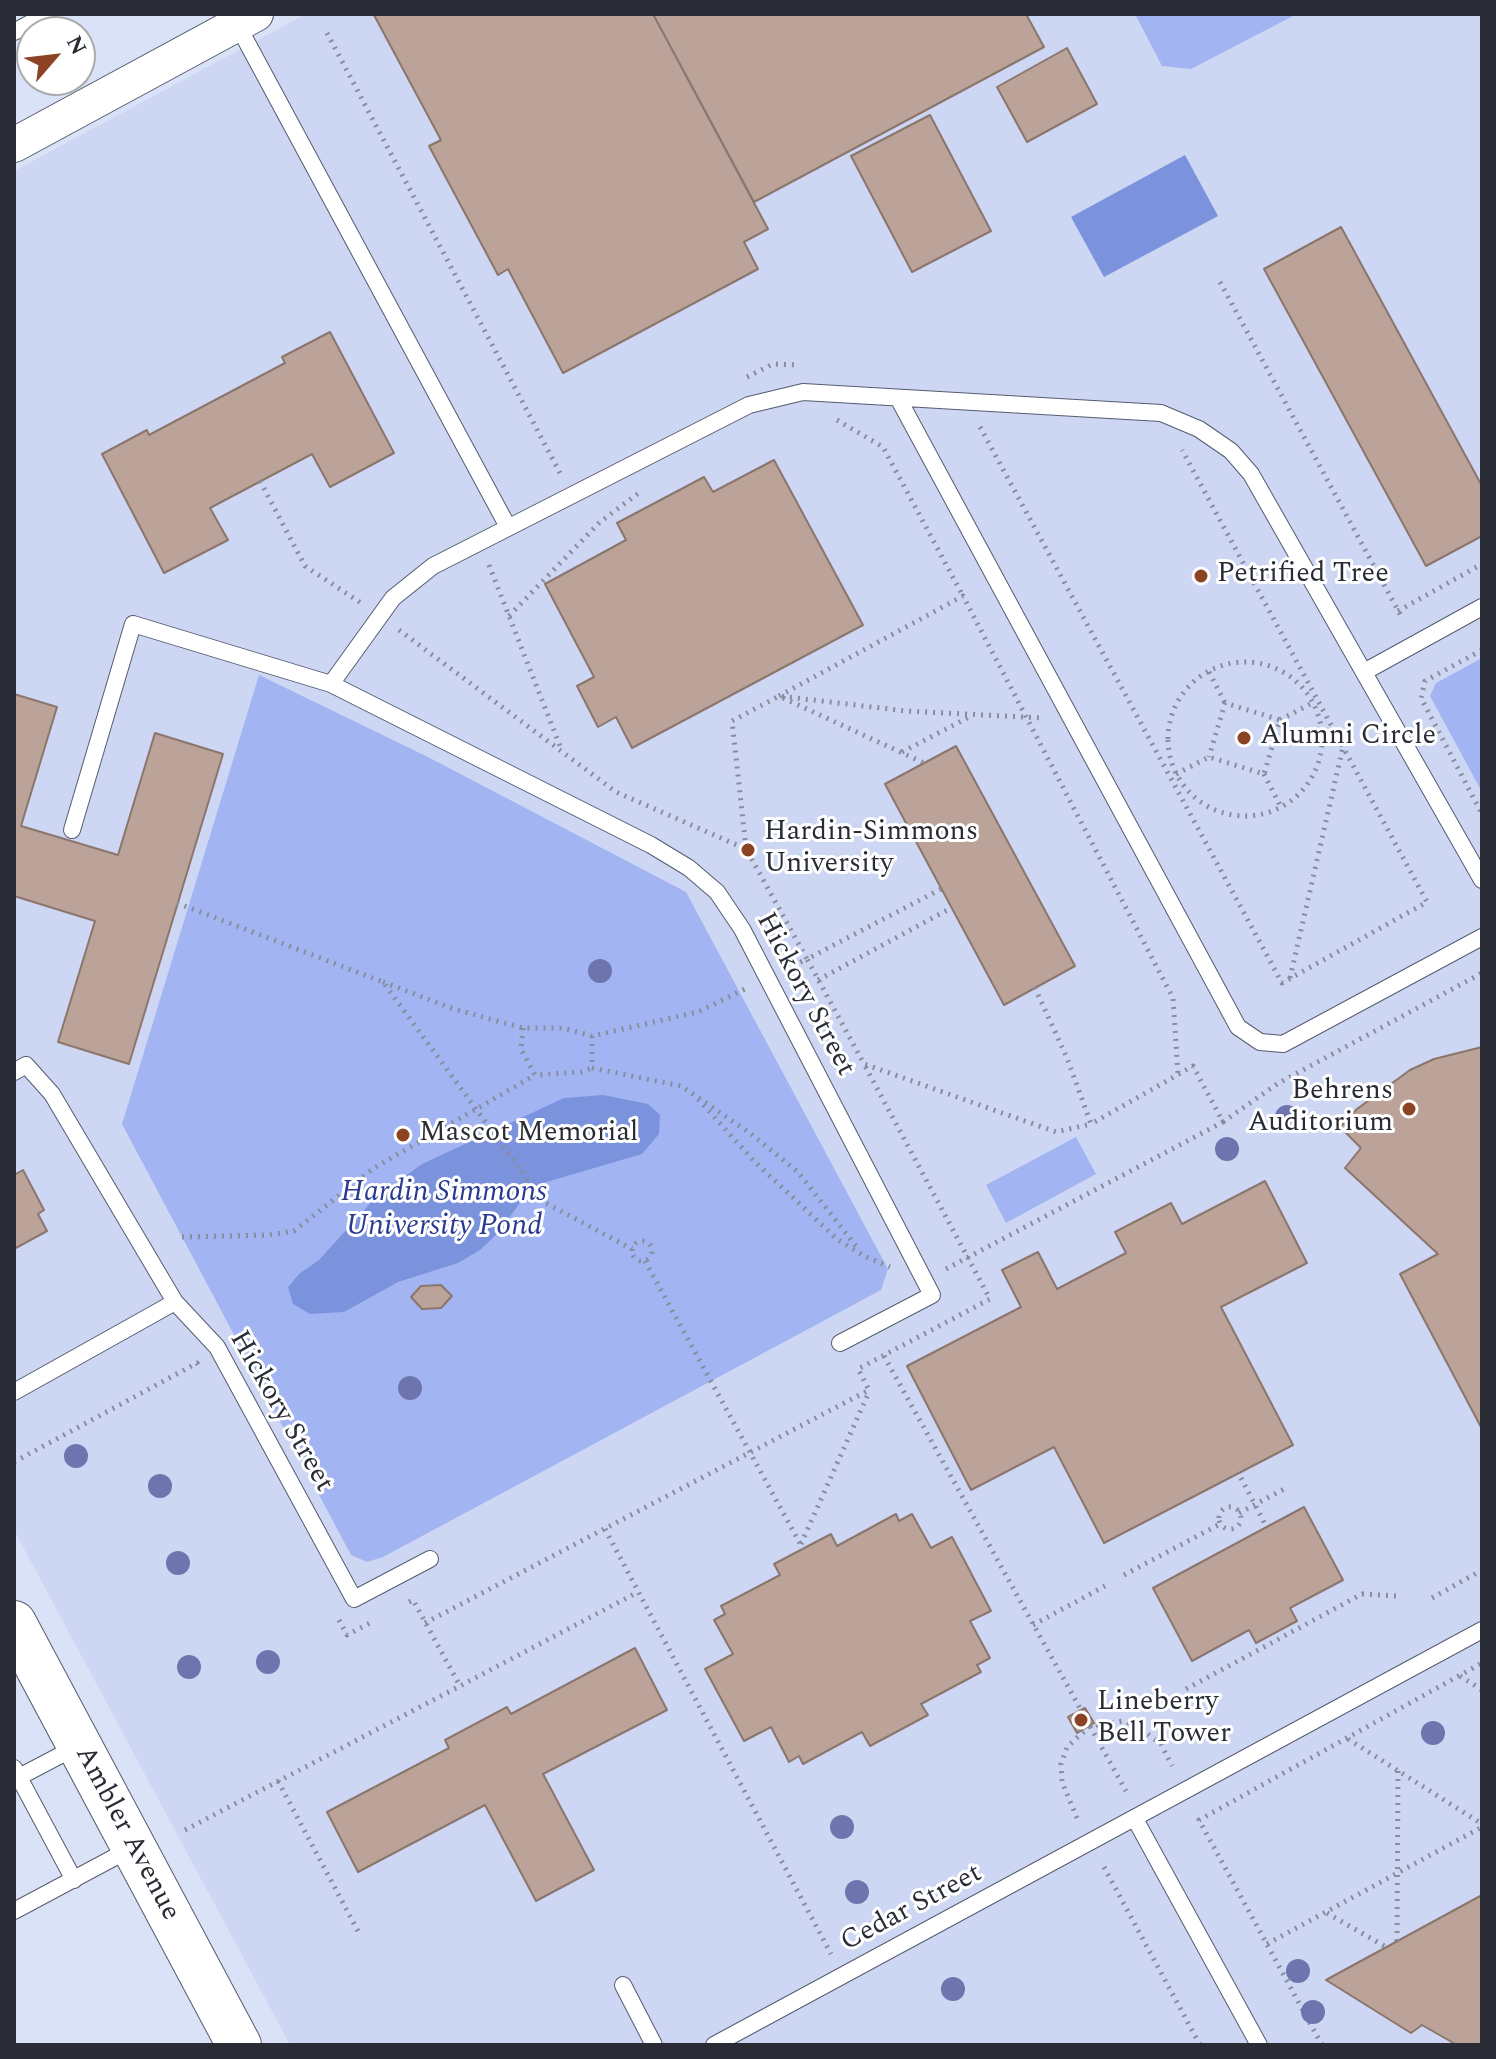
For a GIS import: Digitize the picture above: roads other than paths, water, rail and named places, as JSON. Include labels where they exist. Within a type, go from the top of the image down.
[{"type":"main road","name":"Ambler Avenue","points":[[14,1623],[239,2045]]},
{"type":"street","points":[[14,145],[247,19]]},
{"type":"lane","points":[[14,32],[47,14]]},
{"type":"lane","points":[[247,19],[508,527]]},
{"type":"lane","points":[[331,684],[393,598],[433,566],[749,405],[803,392],[1161,413],[1199,429],[1231,451],[1251,474],[1482,880]]},
{"type":"lane","points":[[898,398],[1238,1027],[1260,1042],[1283,1044],[1482,937]]},
{"type":"lane","points":[[1364,672],[1482,607]]},
{"type":"lane","name":"Hickory Street","points":[[72,830],[133,624],[331,684],[651,845],[689,868],[717,892],[767,978],[932,1295],[840,1343]]},
{"type":"lane","points":[[14,1072],[26,1065],[52,1094],[175,1302],[14,1392]]},
{"type":"lane","name":"Hickory Street","points":[[175,1302],[217,1347],[354,1599],[430,1559]]},
{"type":"lane","points":[[1259,2045],[1135,1819],[1482,1630]]},
{"type":"lane","points":[[74,1880],[16,1772],[79,1745]]},
{"type":"lane","name":"Cedar Street","points":[[714,2045],[1135,1819]]},
{"type":"lane","points":[[14,1911],[133,1847]]},
{"type":"lane","points":[[623,1985],[654,2045]]},
{"type":"water","points":[[1185,155],[1218,216],[1104,277],[1071,217]]},
{"type":"water","name":"Hardin Simmons University Pond","points":[[603,1095],[648,1104],[660,1115],[659,1134],[642,1154],[543,1183],[522,1200],[498,1233],[480,1250],[458,1263],[398,1282],[344,1312],[310,1314],[293,1304],[288,1287],[299,1274],[319,1260],[376,1197],[422,1164],[564,1098]]},
{"type":"place","name":"Petrified Tree","points":[[1201,576]]},
{"type":"place","name":"Alumni Circle","points":[[1244,738]]},
{"type":"place","name":"Hardin-Simmons University","points":[[748,850]]},
{"type":"place","name":"Behrens Auditorium","points":[[1409,1109]]},
{"type":"place","name":"Mascot Memorial","points":[[403,1135]]},
{"type":"place","name":"Lineberry Bell Tower","points":[[1081,1720]]}]
